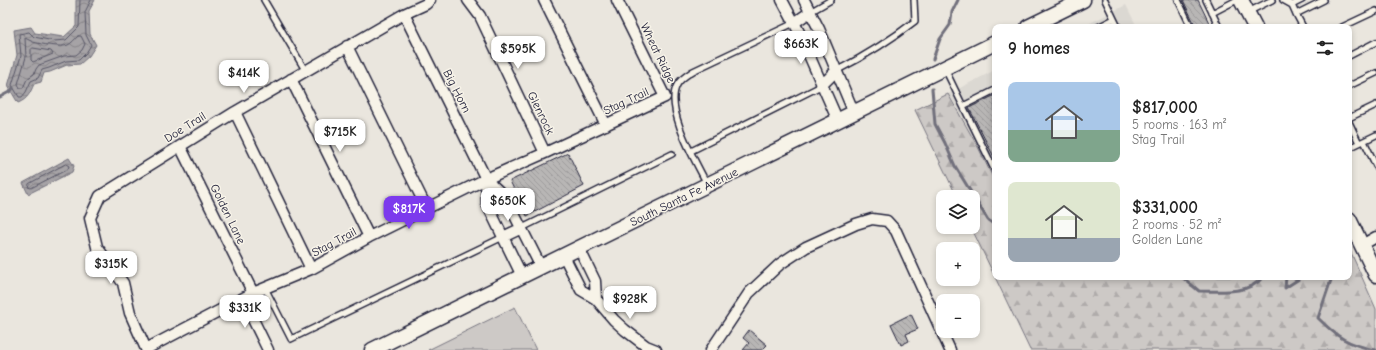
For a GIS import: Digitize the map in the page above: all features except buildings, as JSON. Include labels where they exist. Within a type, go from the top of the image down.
[{"type":"main road","points":[[1034,24],[1083,0]]},
{"type":"main road","points":[[1244,6],[1253,24]]},
{"type":"main road","name":"South Santa Fe Avenue","points":[[372,350],[944,68],[992,48]]},
{"type":"main road","points":[[1352,225],[1376,275]]},
{"type":"street","name":"Doe Trail","points":[[146,349],[130,313],[123,283],[97,247],[90,218],[100,196],[305,70],[404,14],[426,4],[430,0]]},
{"type":"street","name":"Glenrock","points":[[468,0],[480,16],[545,153]]},
{"type":"street","points":[[544,0],[606,125]]},
{"type":"street","name":"Wheat Ridge","points":[[617,0],[665,97]]},
{"type":"street","points":[[782,0],[794,23],[838,121]]},
{"type":"street","points":[[804,0],[854,113]]},
{"type":"street","points":[[794,23],[810,12]]},
{"type":"street","name":"Big Horn","points":[[404,14],[486,179],[506,198],[541,267]]},
{"type":"street","points":[[346,46],[427,209]]},
{"type":"street","points":[[822,86],[836,71]]},
{"type":"street","points":[[292,79],[369,237]]},
{"type":"street","name":"Stag Trail","points":[[146,349],[254,293],[311,269],[369,237],[486,179],[665,97]]},
{"type":"street","points":[[235,112],[311,269]]},
{"type":"street","name":"Golden Lane","points":[[180,146],[254,293]]},
{"type":"street","name":"Big Horn","points":[[486,179],[487,204],[522,276]]},
{"type":"street","points":[[711,350],[749,293],[780,264],[806,247],[856,224],[872,219],[887,221],[896,231],[950,350]]},
{"type":"street","points":[[503,237],[522,228]]},
{"type":"street","points":[[1362,244],[1376,237]]},
{"type":"street","points":[[579,248],[595,281],[596,299]]},
{"type":"street","points":[[564,256],[581,290],[596,299],[614,320],[625,330],[646,346],[656,350]]},
{"type":"street","points":[[243,299],[268,350]]},
{"type":"lane","points":[[264,0],[305,70]]},
{"type":"lane","points":[[810,12],[831,0]]},
{"type":"lane","points":[[836,71],[861,58],[903,31],[915,21],[914,0]]},
{"type":"lane","points":[[1105,0],[1116,24]]},
{"type":"lane","points":[[1178,0],[1190,24]]},
{"type":"lane","points":[[1206,0],[1218,24]]},
{"type":"lane","points":[[1212,13],[1237,0]]},
{"type":"lane","points":[[1244,6],[1272,0]]},
{"type":"lane","points":[[1283,0],[1292,5],[1301,24]]},
{"type":"lane","points":[[1292,5],[1302,0]]},
{"type":"lane","points":[[1296,14],[1324,0]]},
{"type":"lane","points":[[1348,24],[1376,11]]},
{"type":"lane","points":[[1104,24],[1114,19]]},
{"type":"lane","points":[[707,185],[680,129],[674,109],[674,95],[676,86],[682,78],[693,71],[794,23]]},
{"type":"lane","points":[[1352,54],[1376,42]]},
{"type":"lane","points":[[944,68],[992,165]]},
{"type":"lane","points":[[1352,85],[1376,73]]},
{"type":"lane","points":[[691,151],[822,86]]},
{"type":"lane","points":[[963,106],[992,92]]},
{"type":"lane","points":[[1352,117],[1376,105]]},
{"type":"lane","points":[[1352,127],[1376,166]]},
{"type":"lane","points":[[1352,147],[1376,136]]},
{"type":"lane","points":[[522,228],[672,154]]},
{"type":"lane","points":[[265,288],[291,339],[503,237]]},
{"type":"shaded area","points":[[1126,5],[1136,24],[1088,24]]},
{"type":"shaded area","points":[[992,72],[992,176],[979,149],[948,94]]},
{"type":"green space","points":[[948,94],[979,149],[992,176],[992,271],[980,246],[980,242],[978,242],[974,234],[980,234],[980,190],[954,190],[915,110]]},
{"type":"green space","points":[[1352,255],[1376,309],[1376,350],[1030,350],[996,280],[1352,280]]},
{"type":"green space","points":[[515,307],[536,350],[428,350]]},
{"type":"water","points":[[76,0],[95,0],[89,11],[90,34],[96,45],[89,56],[80,64],[67,65],[44,73],[41,82],[34,84],[26,98],[18,103],[8,86],[17,55],[14,30],[31,27],[35,33],[64,37],[76,26]]},
{"type":"water","points":[[69,158],[74,166],[72,172],[28,194],[23,183]]},
{"type":"waterway","points":[[933,59],[940,39],[950,25],[952,12],[958,0]]},
{"type":"waterway","points":[[0,97],[11,91],[13,88]]},
{"type":"waterway","points":[[932,89],[935,124],[955,166],[988,220],[992,223]]},
{"type":"waterway","points":[[1186,280],[1199,291],[1233,291],[1250,287],[1260,280]]},
{"type":"waterway","points":[[1286,280],[1285,288],[1297,280]]},
{"type":"waterway","points":[[1331,280],[1318,318],[1337,335],[1350,343],[1376,350]]}]
